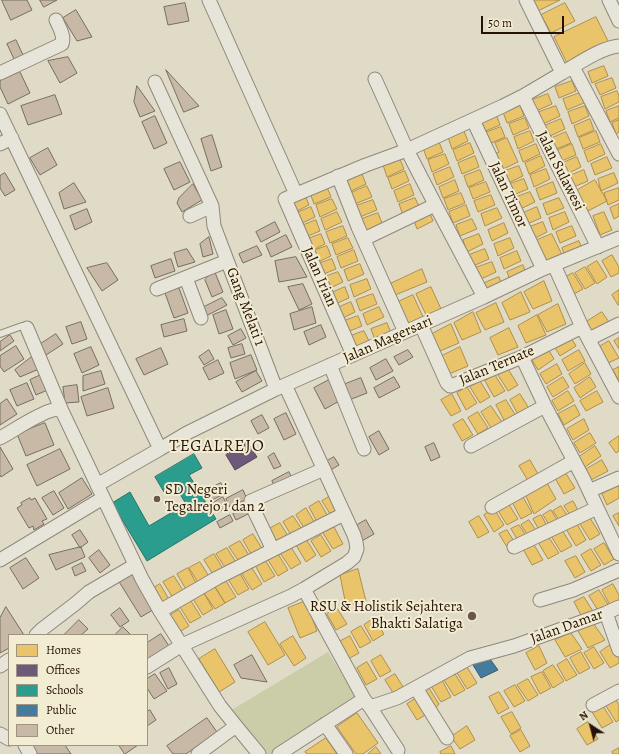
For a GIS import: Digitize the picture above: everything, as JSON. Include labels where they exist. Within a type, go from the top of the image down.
[{"type":"street","name":"Jalan Irian","points":[[209,0],[290,196],[353,355]]},
{"type":"street","points":[[526,0],[619,154]]},
{"type":"street","points":[[609,0],[619,21]]},
{"type":"street","points":[[0,73],[62,44],[64,40],[56,20]]},
{"type":"street","points":[[290,196],[407,150],[473,120],[523,96],[602,51],[619,46]]},
{"type":"street","points":[[375,79],[407,150],[484,297]]},
{"type":"street","name":"Gang Melati 1","points":[[148,666],[176,649],[304,589],[347,564],[354,557],[357,549],[356,542],[324,469],[280,387],[227,261],[214,226],[212,206],[155,82]]},
{"type":"street","name":"Jalan Sulawesi","points":[[523,96],[598,247]]},
{"type":"street","points":[[0,114],[160,449]]},
{"type":"street","name":"Jalan Timor","points":[[473,120],[548,267],[589,339],[619,396]]},
{"type":"street","points":[[0,144],[12,138]]},
{"type":"street","points":[[338,176],[405,332]]},
{"type":"street","points":[[364,239],[435,205]]},
{"type":"street","points":[[190,216],[212,206]]},
{"type":"street","name":"Jalan Magersari","points":[[97,485],[187,433],[280,387],[484,297],[548,267],[619,238]]},
{"type":"street","points":[[157,289],[227,261]]},
{"type":"street","points":[[186,278],[201,318]]},
{"type":"street","points":[[589,339],[619,324]]},
{"type":"street","name":"Jalan Ternate","points":[[421,325],[447,383],[450,386],[522,357],[582,327]]},
{"type":"street","points":[[27,328],[62,411],[135,565],[160,611],[176,649],[259,754]]},
{"type":"street","points":[[522,357],[545,406],[589,490],[619,554]]},
{"type":"street","points":[[330,365],[364,449]]},
{"type":"street","points":[[471,446],[545,406]]},
{"type":"street","points":[[0,438],[36,417],[53,410],[58,409],[62,411]]},
{"type":"street","points":[[492,507],[574,461]]},
{"type":"street","points":[[273,550],[251,502],[324,469]]},
{"type":"street","points":[[589,490],[619,478]]},
{"type":"street","points":[[0,560],[103,498]]},
{"type":"street","points":[[514,547],[597,508]]},
{"type":"street","points":[[160,611],[217,578],[344,514]]},
{"type":"street","points":[[37,634],[89,592],[135,565]]},
{"type":"street","points":[[540,600],[573,590],[619,570]]},
{"type":"street","points":[[304,589],[367,703],[398,750]]},
{"type":"street","name":"Jalan Damar","points":[[279,754],[325,724],[367,703],[397,698],[470,658],[514,646],[619,607]]},
{"type":"street","points":[[606,613],[619,650]]},
{"type":"street","points":[[416,688],[447,738]]},
{"type":"street","points":[[593,705],[619,691]]},
{"type":"street","points":[[325,724],[346,754]]},
{"type":"street","points":[[198,754],[236,726]]},
{"type":"lane","points":[[0,334],[22,326],[27,328]]},
{"type":"green space","points":[[328,652],[358,700],[274,754],[263,754],[230,711]]},
{"type":"building: Homes","points":[[533,0],[560,0],[538,11]]},
{"type":"building: Homes","points":[[565,3],[575,21],[551,33],[541,15]]},
{"type":"building: Homes","points":[[596,17],[610,45],[567,63],[554,37]]},
{"type":"building: Homes","points":[[604,66],[608,76],[592,83],[588,72]]},
{"type":"building: Homes","points":[[612,78],[616,88],[600,95],[595,84]]},
{"type":"building: Homes","points":[[572,81],[576,91],[559,98],[555,87]]},
{"type":"building: Homes","points":[[617,91],[619,102],[605,109],[601,97]]},
{"type":"building: Homes","points":[[580,93],[584,103],[567,110],[563,99]]},
{"type":"building: Homes","points":[[548,94],[552,104],[536,111],[532,100]]},
{"type":"building: Homes","points":[[520,105],[524,116],[507,123],[503,112]]},
{"type":"building: Homes","points":[[556,106],[560,116],[543,124],[539,112]]},
{"type":"building: Homes","points":[[585,106],[589,116],[572,124],[568,112]]},
{"type":"building: Homes","points":[[619,106],[619,118],[610,122],[606,111]]},
{"type":"building: Homes","points":[[496,114],[500,125],[483,132],[479,121]]},
{"type":"building: Homes","points":[[525,118],[529,128],[513,135],[509,124]]},
{"type":"building: Homes","points":[[561,119],[565,129],[548,137],[544,126]]},
{"type":"building: Homes","points":[[590,119],[594,130],[578,137],[574,126]]},
{"type":"building: Homes","points":[[619,120],[619,132],[616,134],[612,123]]},
{"type":"building: Homes","points":[[501,127],[505,137],[489,144],[485,133]]},
{"type":"building: Homes","points":[[464,131],[468,141],[452,149],[448,137]]},
{"type":"building: Homes","points":[[530,131],[534,141],[518,149],[514,137]]},
{"type":"building: Homes","points":[[596,131],[600,142],[583,149],[579,138]]},
{"type":"building: Homes","points":[[566,132],[571,143],[554,150],[550,139]]},
{"type":"building: Homes","points":[[507,138],[518,162],[501,170],[494,154],[499,152],[495,143]]},
{"type":"building: Homes","points":[[439,142],[443,152],[427,159],[423,148]]},
{"type":"building: Homes","points":[[470,143],[474,153],[457,161],[453,150]]},
{"type":"building: Homes","points":[[536,144],[540,154],[523,162],[519,151]]},
{"type":"building: Homes","points":[[572,144],[576,155],[559,162],[556,151]]},
{"type":"building: Homes","points":[[601,144],[605,154],[588,162],[584,151]]},
{"type":"building: Homes","points":[[445,154],[449,164],[432,172],[428,160]]},
{"type":"building: Homes","points":[[475,156],[479,167],[462,174],[458,163]]},
{"type":"building: Homes","points":[[541,156],[545,166],[529,174],[525,163]]},
{"type":"building: Homes","points":[[577,157],[581,167],[565,175],[560,164]]},
{"type":"building: Homes","points":[[607,157],[612,168],[595,175],[591,164]]},
{"type":"building: Homes","points":[[400,159],[404,169],[387,177],[383,165]]},
{"type":"building: Homes","points":[[519,166],[523,176],[506,184],[502,172]]},
{"type":"building: Homes","points":[[450,167],[454,177],[437,185],[433,174]]},
{"type":"building: Homes","points":[[546,169],[550,179],[534,187],[530,175]]},
{"type":"building: Homes","points":[[480,170],[484,180],[468,187],[464,176]]},
{"type":"building: Homes","points":[[584,170],[588,181],[571,188],[567,177]]},
{"type":"building: Homes","points":[[405,171],[409,181],[392,189],[388,178]]},
{"type":"building: Homes","points":[[614,173],[618,183],[601,191],[598,179]]},
{"type":"building: Homes","points":[[362,174],[366,184],[349,192],[346,181]]},
{"type":"building: Homes","points":[[524,179],[528,189],[511,196],[507,185]]},
{"type":"building: Homes","points":[[455,180],[459,191],[443,198],[439,187]]},
{"type":"building: Homes","points":[[595,180],[607,201],[586,212],[576,191]]},
{"type":"building: Homes","points":[[486,182],[490,192],[473,199],[469,188]]},
{"type":"building: Homes","points":[[553,182],[557,193],[540,200],[536,189]]},
{"type":"building: Homes","points":[[410,184],[414,195],[398,202],[394,191]]},
{"type":"building: Homes","points":[[367,186],[372,197],[355,204],[351,193]]},
{"type":"building: Homes","points":[[327,187],[331,197],[314,204],[310,193]]},
{"type":"building: Homes","points":[[619,188],[619,200],[608,205],[604,193]]},
{"type":"building: Homes","points":[[530,192],[535,202],[518,210],[514,198]]},
{"type":"building: Homes","points":[[461,193],[465,203],[448,210],[444,199]]},
{"type":"building: Homes","points":[[305,195],[309,205],[293,213],[289,201]]},
{"type":"building: Homes","points":[[491,195],[495,205],[478,212],[474,201]]},
{"type":"building: Homes","points":[[415,198],[420,208],[403,215],[399,204]]},
{"type":"building: Homes","points":[[559,198],[564,208],[547,215],[543,204]]},
{"type":"building: Homes","points":[[332,199],[337,209],[320,217],[316,205]]},
{"type":"building: Homes","points":[[373,200],[377,210],[360,217],[356,206]]},
{"type":"building: Homes","points":[[619,204],[619,216],[614,219],[610,208]]},
{"type":"building: Homes","points":[[466,205],[470,216],[453,223],[449,212]]},
{"type":"building: Homes","points":[[311,207],[315,217],[298,225],[294,214]]},
{"type":"building: Homes","points":[[537,207],[541,218],[525,225],[521,214]]},
{"type":"building: Homes","points":[[497,208],[502,218],[485,226],[481,214]]},
{"type":"building: Homes","points":[[429,211],[433,221],[417,229],[413,218]]},
{"type":"building: Homes","points":[[337,212],[342,222],[325,230],[321,219]]},
{"type":"building: Homes","points":[[565,212],[569,222],[553,230],[549,218]]},
{"type":"building: Homes","points":[[604,212],[612,230],[600,235],[593,216]]},
{"type":"building: Homes","points":[[378,213],[382,223],[366,231],[362,219]]},
{"type":"building: Homes","points":[[472,219],[477,229],[460,236],[456,225]]},
{"type":"building: Homes","points":[[316,220],[320,231],[303,238],[299,227]]},
{"type":"building: Homes","points":[[543,222],[547,232],[531,240],[527,228]]},
{"type":"building: Homes","points":[[504,223],[508,233],[492,241],[488,230]]},
{"type":"building: Homes","points":[[343,226],[347,236],[330,243],[326,232]]},
{"type":"building: Homes","points":[[572,226],[576,236],[560,243],[556,232]]},
{"type":"building: Homes","points":[[321,234],[325,244],[309,252],[305,240]]},
{"type":"building: Homes","points":[[479,234],[483,244],[467,252],[463,240]]},
{"type":"building: Homes","points":[[552,234],[563,257],[544,266],[532,242]]},
{"type":"building: Homes","points":[[348,238],[353,248],[336,255],[332,244]]},
{"type":"building: Homes","points":[[510,238],[514,248],[498,256],[494,244]]},
{"type":"building: Homes","points":[[579,241],[583,251],[566,259],[562,248]]},
{"type":"building: Homes","points":[[327,246],[331,256],[314,264],[310,252]]},
{"type":"building: Homes","points":[[485,249],[489,259],[473,266],[469,255]]},
{"type":"building: Homes","points":[[354,250],[358,261],[341,268],[337,257]]},
{"type":"building: Homes","points":[[517,251],[521,261],[504,269],[500,258]]},
{"type":"building: Homes","points":[[612,255],[619,267],[619,273],[611,277],[602,261]]},
{"type":"building: Homes","points":[[332,259],[336,269],[319,276],[315,265]]},
{"type":"building: Homes","points":[[597,261],[607,277],[597,284],[587,267]]},
{"type":"building: Homes","points":[[492,262],[496,272],[479,280],[475,268]]},
{"type":"building: Homes","points":[[360,264],[364,274],[348,281],[344,270]]},
{"type":"building: Homes","points":[[523,265],[527,276],[511,283],[507,272]]},
{"type":"building: Homes","points":[[585,267],[595,283],[585,289],[575,273]]},
{"type":"building: Homes","points":[[422,269],[427,282],[395,295],[390,284]]},
{"type":"building: Homes","points":[[338,272],[343,282],[326,290],[322,278]]},
{"type":"building: Homes","points":[[573,273],[583,289],[572,295],[562,279]]},
{"type":"building: Homes","points":[[499,277],[503,288],[486,295],[482,284]]},
{"type":"building: Homes","points":[[367,279],[371,289],[354,297],[350,285]]},
{"type":"building: Homes","points":[[544,281],[552,301],[533,309],[524,292]]},
{"type":"building: Homes","points":[[345,287],[349,298],[333,305],[329,294]]},
{"type":"building: Homes","points":[[431,287],[442,311],[427,317],[416,294]]},
{"type":"building: Homes","points":[[619,290],[619,305],[618,305],[612,295]]},
{"type":"building: Homes","points":[[521,292],[530,312],[510,320],[502,303]]},
{"type":"building: Homes","points":[[373,294],[377,304],[360,311],[356,300]]},
{"type":"building: Homes","points":[[413,295],[424,319],[409,325],[398,302]]},
{"type":"building: Homes","points":[[351,302],[355,312],[339,320],[335,309]]},
{"type":"building: Homes","points":[[496,303],[504,322],[485,330],[476,313]]},
{"type":"building: Homes","points":[[558,304],[566,324],[547,332],[538,315]]},
{"type":"building: Homes","points":[[379,307],[384,317],[367,325],[363,314]]},
{"type":"building: Homes","points":[[473,312],[481,332],[462,340],[454,323]]},
{"type":"building: Homes","points":[[602,312],[609,322],[593,333],[586,322]]},
{"type":"building: Homes","points":[[537,315],[546,335],[526,343],[518,326]]},
{"type":"building: Homes","points":[[358,316],[362,326],[345,333],[341,322]]},
{"type":"building: Homes","points":[[387,323],[391,333],[375,340],[371,329]]},
{"type":"building: Homes","points":[[451,324],[459,343],[440,351],[432,334]]},
{"type":"building: Homes","points":[[509,328],[518,347],[498,355],[490,338]]},
{"type":"building: Homes","points":[[364,331],[369,341],[352,349],[348,337]]},
{"type":"building: Homes","points":[[570,336],[576,346],[560,356],[554,346]]},
{"type":"building: Homes","points":[[619,338],[619,349],[614,341]]},
{"type":"building: Homes","points":[[609,341],[619,358],[608,363],[599,347]]},
{"type":"building: Homes","points":[[460,347],[468,366],[449,374],[440,357]]},
{"type":"building: Homes","points":[[548,349],[554,359],[538,370],[532,360]]},
{"type":"building: Homes","points":[[579,350],[585,361],[568,371],[562,360]]},
{"type":"building: Homes","points":[[585,363],[591,374],[575,384],[569,374]]},
{"type":"building: Homes","points":[[557,364],[562,374],[546,384],[540,374]]},
{"type":"building: Homes","points":[[619,367],[619,381],[613,370]]},
{"type":"building: Homes","points":[[508,369],[518,385],[508,391],[498,375]]},
{"type":"building: Homes","points":[[495,375],[505,391],[494,397],[485,381]]},
{"type":"building: Homes","points":[[563,377],[569,387],[553,397],[547,387]]},
{"type":"building: Homes","points":[[590,377],[596,387],[580,398],[574,388]]},
{"type":"building: Homes","points":[[480,381],[490,397],[480,403],[470,387]]},
{"type":"building: Homes","points":[[467,387],[477,403],[466,410],[457,393]]},
{"type":"building: Homes","points":[[568,391],[574,401],[558,411],[552,401]]},
{"type":"building: Homes","points":[[597,391],[603,402],[586,411],[580,401]]},
{"type":"building: Homes","points":[[452,394],[461,411],[451,416],[441,400]]},
{"type":"building: Homes","points":[[520,394],[530,410],[519,416],[510,400]]},
{"type":"building: Homes","points":[[506,400],[516,416],[505,422],[496,405]]},
{"type":"building: Homes","points":[[575,405],[580,415],[564,425],[558,414]]},
{"type":"building: Homes","points":[[491,406],[502,422],[491,428],[481,412]]},
{"type":"building: Homes","points":[[478,412],[488,428],[478,434],[468,418]]},
{"type":"building: Homes","points":[[463,419],[473,435],[462,441],[453,425]]},
{"type":"building: Homes","points":[[584,419],[589,430],[573,440],[567,429]]},
{"type":"building: Homes","points":[[590,433],[596,443],[580,453],[574,443]]},
{"type":"building: Homes","points":[[619,436],[619,451],[616,453],[609,443]]},
{"type":"building: Homes","points":[[595,446],[601,456],[585,467],[579,457]]},
{"type":"building: Homes","points":[[530,460],[539,476],[529,482],[519,466]]},
{"type":"building: Homes","points":[[602,460],[608,471],[591,480],[585,470]]},
{"type":"building: Homes","points":[[565,472],[575,488],[564,494],[555,478]]},
{"type":"building: Homes","points":[[547,483],[556,499],[534,514],[525,494]]},
{"type":"building: Homes","points":[[618,485],[619,498],[607,505],[602,494]]},
{"type":"building: Homes","points":[[332,495],[342,511],[332,517],[322,501]]},
{"type":"building: Homes","points":[[523,497],[532,513],[521,519],[512,502]]},
{"type":"building: Homes","points":[[319,501],[329,518],[318,524],[309,507]]},
{"type":"building: Homes","points":[[573,501],[580,514],[572,518],[564,506]]},
{"type":"building: Homes","points":[[508,503],[518,519],[507,525],[497,509]]},
{"type":"building: Homes","points":[[561,506],[569,518],[561,523],[553,511]]},
{"type":"building: Homes","points":[[306,508],[316,525],[306,531],[296,515]]},
{"type":"building: Homes","points":[[494,509],[504,525],[494,532],[484,515]]},
{"type":"building: Homes","points":[[551,510],[559,523],[551,528],[543,515]]},
{"type":"building: Homes","points":[[619,513],[619,526],[613,516]]},
{"type":"building: Homes","points":[[541,515],[548,528],[540,532],[533,519]]},
{"type":"building: Homes","points":[[293,516],[304,532],[293,538],[283,522]]},
{"type":"building: Homes","points":[[479,516],[489,532],[478,538],[469,522]]},
{"type":"building: Homes","points":[[590,518],[600,534],[590,540],[580,524]]},
{"type":"building: Homes","points":[[529,520],[537,532],[529,537],[521,525]]},
{"type":"building: Homes","points":[[280,523],[290,539],[279,545],[269,529]]},
{"type":"building: Homes","points":[[577,524],[586,540],[576,546],[566,529]]},
{"type":"building: Homes","points":[[519,525],[527,537],[519,542],[511,529]]},
{"type":"building: Homes","points":[[334,527],[343,544],[333,549],[323,533]]},
{"type":"building: Homes","points":[[507,530],[515,543],[507,547],[499,534]]},
{"type":"building: Homes","points":[[562,530],[572,546],[561,552],[551,536]]},
{"type":"building: Homes","points":[[253,534],[263,550],[252,556],[243,540]]},
{"type":"building: Homes","points":[[321,535],[331,551],[321,557],[311,541]]},
{"type":"building: Homes","points":[[548,536],[559,553],[548,559],[538,542]]},
{"type":"building: Homes","points":[[306,539],[316,555],[306,562],[296,545]]},
{"type":"building: Homes","points":[[240,541],[250,557],[240,563],[229,547]]},
{"type":"building: Homes","points":[[533,543],[543,560],[532,565],[523,549]]},
{"type":"building: Homes","points":[[604,543],[614,559],[604,565],[594,549]]},
{"type":"building: Homes","points":[[291,547],[301,563],[291,569],[280,553]]},
{"type":"building: Homes","points":[[227,548],[237,564],[227,570],[216,554]]},
{"type":"building: Homes","points":[[591,549],[601,565],[591,571],[581,555]]},
{"type":"building: Homes","points":[[214,554],[224,570],[214,576],[204,560]]},
{"type":"building: Homes","points":[[278,554],[288,570],[278,576],[268,560]]},
{"type":"building: Homes","points":[[576,556],[585,572],[575,578],[565,561]]},
{"type":"building: Homes","points":[[265,560],[275,576],[264,582],[255,565]]},
{"type":"building: Homes","points":[[200,562],[210,578],[199,584],[189,568]]},
{"type":"building: Homes","points":[[188,568],[197,585],[187,591],[177,574]]},
{"type":"building: Homes","points":[[252,568],[262,584],[252,590],[242,574]]},
{"type":"building: Homes","points":[[358,569],[366,601],[346,606],[340,575]]},
{"type":"building: Homes","points":[[239,572],[249,589],[238,595],[228,579]]},
{"type":"building: Homes","points":[[174,576],[184,592],[173,598],[163,582]]},
{"type":"building: Homes","points":[[226,581],[236,597],[225,603],[215,587]]},
{"type":"building: Homes","points":[[160,584],[170,601],[159,607],[149,591]]},
{"type":"building: Homes","points":[[613,584],[619,595],[619,603],[611,607],[602,590]]},
{"type":"building: Homes","points":[[215,587],[225,603],[215,609],[204,593]]},
{"type":"building: Homes","points":[[599,590],[609,606],[599,612],[589,596]]},
{"type":"building: Homes","points":[[204,593],[213,609],[203,615],[193,599]]},
{"type":"building: Homes","points":[[584,597],[594,613],[583,619],[574,602]]},
{"type":"building: Homes","points":[[191,601],[201,617],[190,623],[180,607]]},
{"type":"building: Homes","points":[[306,601],[317,631],[300,638],[288,608]]},
{"type":"building: Homes","points":[[337,608],[347,624],[336,630],[327,614]]},
{"type":"building: Homes","points":[[179,610],[189,626],[179,632],[169,616]]},
{"type":"building: Homes","points":[[374,618],[384,634],[373,641],[364,625]]},
{"type":"building: Homes","points":[[265,622],[285,655],[268,665],[248,632]]},
{"type":"building: Homes","points":[[593,623],[605,640],[588,648],[578,631]]},
{"type":"building: Homes","points":[[361,626],[371,642],[360,648],[351,632]]},
{"type":"building: Homes","points":[[571,633],[582,649],[565,657],[555,640]]},
{"type":"building: Homes","points":[[293,636],[306,658],[294,666],[280,644]]},
{"type":"building: Homes","points":[[350,636],[359,653],[348,659],[339,642]]},
{"type":"building: Homes","points":[[610,645],[619,659],[619,663],[610,668],[600,652]]},
{"type":"building: Homes","points":[[539,646],[547,663],[535,670],[526,653]]},
{"type":"building: Homes","points":[[594,647],[604,663],[594,669],[584,653]]},
{"type":"building: Homes","points":[[215,649],[235,682],[219,692],[199,659]]},
{"type":"building: Homes","points":[[581,652],[590,668],[579,674],[570,658]]},
{"type":"building: Homes","points":[[381,655],[391,671],[380,677],[371,661]]},
{"type":"building: Homes","points":[[567,659],[577,675],[566,681],[557,665]]},
{"type":"building: Homes","points":[[367,662],[377,679],[366,685],[357,668]]},
{"type":"building: Homes","points":[[553,665],[564,681],[553,688],[543,671]]},
{"type":"building: Homes","points":[[467,667],[477,683],[467,689],[457,673]]},
{"type":"building: Homes","points":[[542,672],[551,688],[540,694],[531,677]]},
{"type":"building: Homes","points":[[395,674],[405,690],[395,696],[385,680]]},
{"type":"building: Homes","points":[[455,674],[465,690],[454,696],[444,680]]},
{"type":"building: Homes","points":[[528,679],[538,695],[528,701],[517,685]]},
{"type":"building: Homes","points":[[442,680],[451,697],[441,702],[431,686]]},
{"type":"building: Homes","points":[[515,685],[525,701],[514,707],[504,691]]},
{"type":"building: Homes","points":[[429,688],[439,704],[435,709],[423,691]]},
{"type":"building: Homes","points":[[499,692],[509,708],[498,714],[489,697]]},
{"type":"building: Homes","points":[[417,698],[427,714],[417,720],[407,704]]},
{"type":"building: Homes","points":[[616,700],[619,705],[619,720],[616,722],[606,706]]},
{"type":"building: Homes","points":[[603,706],[613,722],[602,728],[592,712]]},
{"type":"building: Homes","points":[[512,712],[521,728],[511,734],[501,717]]},
{"type":"building: Homes","points":[[357,713],[378,743],[363,754],[356,754],[337,727]]},
{"type":"building: Homes","points":[[588,722],[598,739],[587,745],[577,729]]},
{"type":"building: Homes","points":[[467,726],[475,740],[460,749],[451,737]]},
{"type":"building: Homes","points":[[521,730],[530,746],[520,752],[510,736]]},
{"type":"building: Homes","points":[[326,738],[337,754],[307,754],[305,752]]},
{"type":"building: Homes","points":[[451,746],[455,754],[441,754],[440,752]]},
{"type":"building: Homes","points":[[376,747],[381,754],[368,754]]},
{"type":"building: Homes","points":[[619,748],[619,754],[613,754],[612,752]]},
{"type":"building: Offices","points":[[247,442],[257,457],[235,470],[226,455]]},
{"type":"building: Schools","name":"SD Negeri Tegalrejo 1 dan 2","points":[[194,454],[202,468],[189,475],[216,519],[147,561],[112,503],[130,492],[149,526],[186,504],[175,486],[164,492],[155,477]]},
{"type":"building: Public","points":[[490,659],[498,670],[481,678],[473,665]]},
{"type":"building: Other","points":[[2,0],[27,0],[32,10],[11,20]]},
{"type":"building: Other","points":[[40,0],[57,0],[44,7]]},
{"type":"building: Other","points":[[185,3],[189,21],[168,25],[164,7]]},
{"type":"building: Other","points":[[76,10],[92,37],[77,41],[63,18]]},
{"type":"building: Other","points":[[16,40],[23,55],[14,59],[7,44]]},
{"type":"building: Other","points":[[68,57],[77,73],[60,83],[48,61]]},
{"type":"building: Other","points":[[166,70],[199,106],[184,112]]},
{"type":"building: Other","points":[[20,72],[30,93],[8,104],[0,87],[0,81]]},
{"type":"building: Other","points":[[137,86],[155,111],[140,117],[134,102]]},
{"type":"building: Other","points":[[55,95],[62,114],[28,125],[21,106]]},
{"type":"building: Other","points":[[155,116],[167,143],[154,149],[142,122]]},
{"type":"building: Other","points":[[212,135],[222,167],[211,171],[201,139]]},
{"type":"building: Other","points":[[48,148],[57,165],[40,175],[30,158]]},
{"type":"building: Other","points":[[180,162],[190,182],[174,190],[164,169]]},
{"type":"building: Other","points":[[5,173],[15,190],[5,196],[0,188],[0,176]]},
{"type":"building: Other","points":[[74,183],[86,202],[64,209],[59,193]]},
{"type":"building: Other","points":[[193,184],[202,200],[182,212],[177,203],[179,198]]},
{"type":"building: Other","points":[[87,209],[92,222],[75,230],[70,216]]},
{"type":"building: Other","points":[[275,222],[280,232],[261,242],[256,232]]},
{"type":"building: Other","points":[[286,235],[292,247],[271,257],[266,245]]},
{"type":"building: Other","points":[[209,237],[213,254],[203,257],[200,244]]},
{"type":"building: Other","points":[[257,246],[262,255],[243,263],[239,254]]},
{"type":"building: Other","points":[[187,249],[195,262],[178,267],[174,253]]},
{"type":"building: Other","points":[[296,257],[307,277],[279,282],[275,261]]},
{"type":"building: Other","points":[[171,259],[175,271],[155,278],[151,266]]},
{"type":"building: Other","points":[[107,263],[118,280],[102,291],[87,268]]},
{"type":"building: Other","points":[[214,270],[223,292],[212,297],[205,280]]},
{"type":"building: Other","points":[[303,284],[312,304],[299,310],[288,287]]},
{"type":"building: Other","points":[[179,288],[188,313],[174,318],[165,293]]},
{"type":"building: Other","points":[[222,298],[227,305],[206,316],[202,308]]},
{"type":"building: Other","points":[[312,307],[316,323],[294,330],[290,314]]},
{"type":"building: Other","points":[[226,310],[233,329],[219,334],[213,315]]},
{"type":"building: Other","points":[[184,319],[187,331],[164,337],[161,325]]},
{"type":"building: Other","points":[[81,322],[87,339],[72,344],[66,327]]},
{"type":"building: Other","points":[[321,325],[326,337],[309,345],[304,332]]},
{"type":"building: Other","points":[[241,329],[246,338],[233,345],[228,336]]},
{"type":"building: Other","points":[[56,334],[63,344],[46,355],[39,345]]},
{"type":"building: Other","points":[[10,335],[14,341],[0,351],[0,342]]},
{"type":"building: Other","points":[[242,344],[245,354],[231,358],[228,348]]},
{"type":"building: Other","points":[[16,346],[24,359],[4,372],[0,366],[0,356]]},
{"type":"building: Other","points":[[91,347],[99,365],[82,373],[74,354]]},
{"type":"building: Other","points":[[161,348],[168,364],[144,375],[136,359]]},
{"type":"building: Other","points":[[209,350],[214,359],[204,365],[199,357]]},
{"type":"building: Other","points":[[408,350],[413,357],[399,365],[394,357]]},
{"type":"building: Other","points":[[251,355],[257,370],[235,379],[230,363]]},
{"type":"building: Other","points":[[33,356],[39,369],[20,377],[15,370]]},
{"type":"building: Other","points":[[386,359],[393,371],[376,380],[370,368]]},
{"type":"building: Other","points":[[218,360],[224,373],[209,380],[203,368]]},
{"type":"building: Other","points":[[101,371],[105,384],[83,391],[83,376]]},
{"type":"building: Other","points":[[256,371],[262,381],[242,392],[236,382]]},
{"type":"building: Other","points":[[43,374],[50,389],[36,395],[30,380]]},
{"type":"building: Other","points":[[394,377],[400,387],[379,398],[374,388]]},
{"type":"building: Other","points":[[361,378],[367,393],[349,400],[343,385]]},
{"type":"building: Other","points":[[331,379],[341,400],[325,409],[314,388]]},
{"type":"building: Other","points":[[27,383],[34,399],[17,406],[10,390]]},
{"type":"building: Other","points":[[77,385],[79,402],[65,403],[63,387]]},
{"type":"building: Other","points":[[108,388],[114,408],[87,416],[81,397]]},
{"type":"building: Other","points":[[7,399],[17,414],[0,425],[0,404]]},
{"type":"building: Other","points":[[286,413],[296,434],[284,440],[274,419]]},
{"type":"building: Other","points":[[262,415],[269,428],[258,434],[251,421]]},
{"type":"building: Other","points":[[45,423],[54,445],[26,456],[17,434]]},
{"type":"building: Other","points":[[379,431],[389,449],[379,455],[369,437]]},
{"type":"building: Other","points":[[434,443],[440,457],[431,461],[425,447]]},
{"type":"building: Other","points":[[0,447],[13,469],[1,477],[0,475]]},
{"type":"building: Other","points":[[60,449],[70,469],[37,486],[27,465]]},
{"type":"building: Other","points":[[274,453],[281,466],[274,469],[268,457]]},
{"type":"building: Other","points":[[334,457],[339,465],[329,471],[324,463]]},
{"type":"building: Other","points":[[289,472],[293,480],[275,488],[272,481]]},
{"type":"building: Other","points":[[82,478],[92,494],[68,509],[59,493]]},
{"type":"building: Other","points":[[221,483],[226,493],[210,501],[205,491]]},
{"type":"building: Other","points":[[243,490],[247,499],[230,507],[226,499]]},
{"type":"building: Other","points":[[54,491],[64,508],[53,515],[42,498]]},
{"type":"building: Other","points":[[223,497],[228,507],[218,512],[213,503]]},
{"type":"building: Other","points":[[30,498],[31,500],[35,498],[47,519],[42,521],[44,524],[34,530],[33,526],[29,528],[17,508],[22,505],[21,503]]},
{"type":"building: Other","points":[[249,506],[252,512],[236,520],[233,514]]},
{"type":"building: Other","points":[[230,515],[233,521],[220,528],[217,522]]},
{"type":"building: Other","points":[[366,520],[374,534],[360,542],[352,528]]},
{"type":"building: Other","points":[[80,530],[88,542],[80,548],[72,535]]},
{"type":"building: Other","points":[[81,547],[85,557],[56,570],[49,555]]},
{"type":"building: Other","points":[[99,550],[110,565],[100,573],[89,558]]},
{"type":"building: Other","points":[[26,558],[39,578],[23,589],[10,568]]},
{"type":"building: Other","points":[[82,563],[86,571],[75,576],[72,568]]},
{"type":"building: Other","points":[[133,571],[156,608],[141,617],[118,580]]},
{"type":"building: Other","points":[[6,607],[23,634],[8,634],[8,649],[0,653],[0,618]]},
{"type":"building: Other","points":[[120,608],[129,621],[120,627],[111,615]]},
{"type":"building: Other","points":[[79,620],[88,629],[82,634],[65,634]]},
{"type":"building: Other","points":[[123,627],[130,634],[116,634]]},
{"type":"building: Other","points":[[161,634],[169,646],[148,659],[148,642]]},
{"type":"building: Other","points":[[252,655],[267,682],[241,678],[234,665]]},
{"type":"building: Other","points":[[169,668],[177,684],[168,689],[160,673]]},
{"type":"building: Other","points":[[155,674],[167,691],[154,699],[148,690],[148,678]]},
{"type":"building: Other","points":[[150,710],[156,720],[148,725],[148,711]]},
{"type":"building: Other","points":[[207,718],[217,732],[186,754],[173,754],[167,746]]},
{"type":"building: Other","points":[[32,746],[66,746],[71,754],[37,754]]},
{"type":"building: Other","points":[[120,746],[137,746],[125,754]]},
{"type":"place","name":"SD Negeri Tegalrejo 1 dan 2","points":[[157,499]]},
{"type":"place","name":"RSU & Holistik Sejahtera Bhakti Salatiga","points":[[472,616]]},
{"type":"district","name":"TEGALREJO","points":[[217,447]]}]
